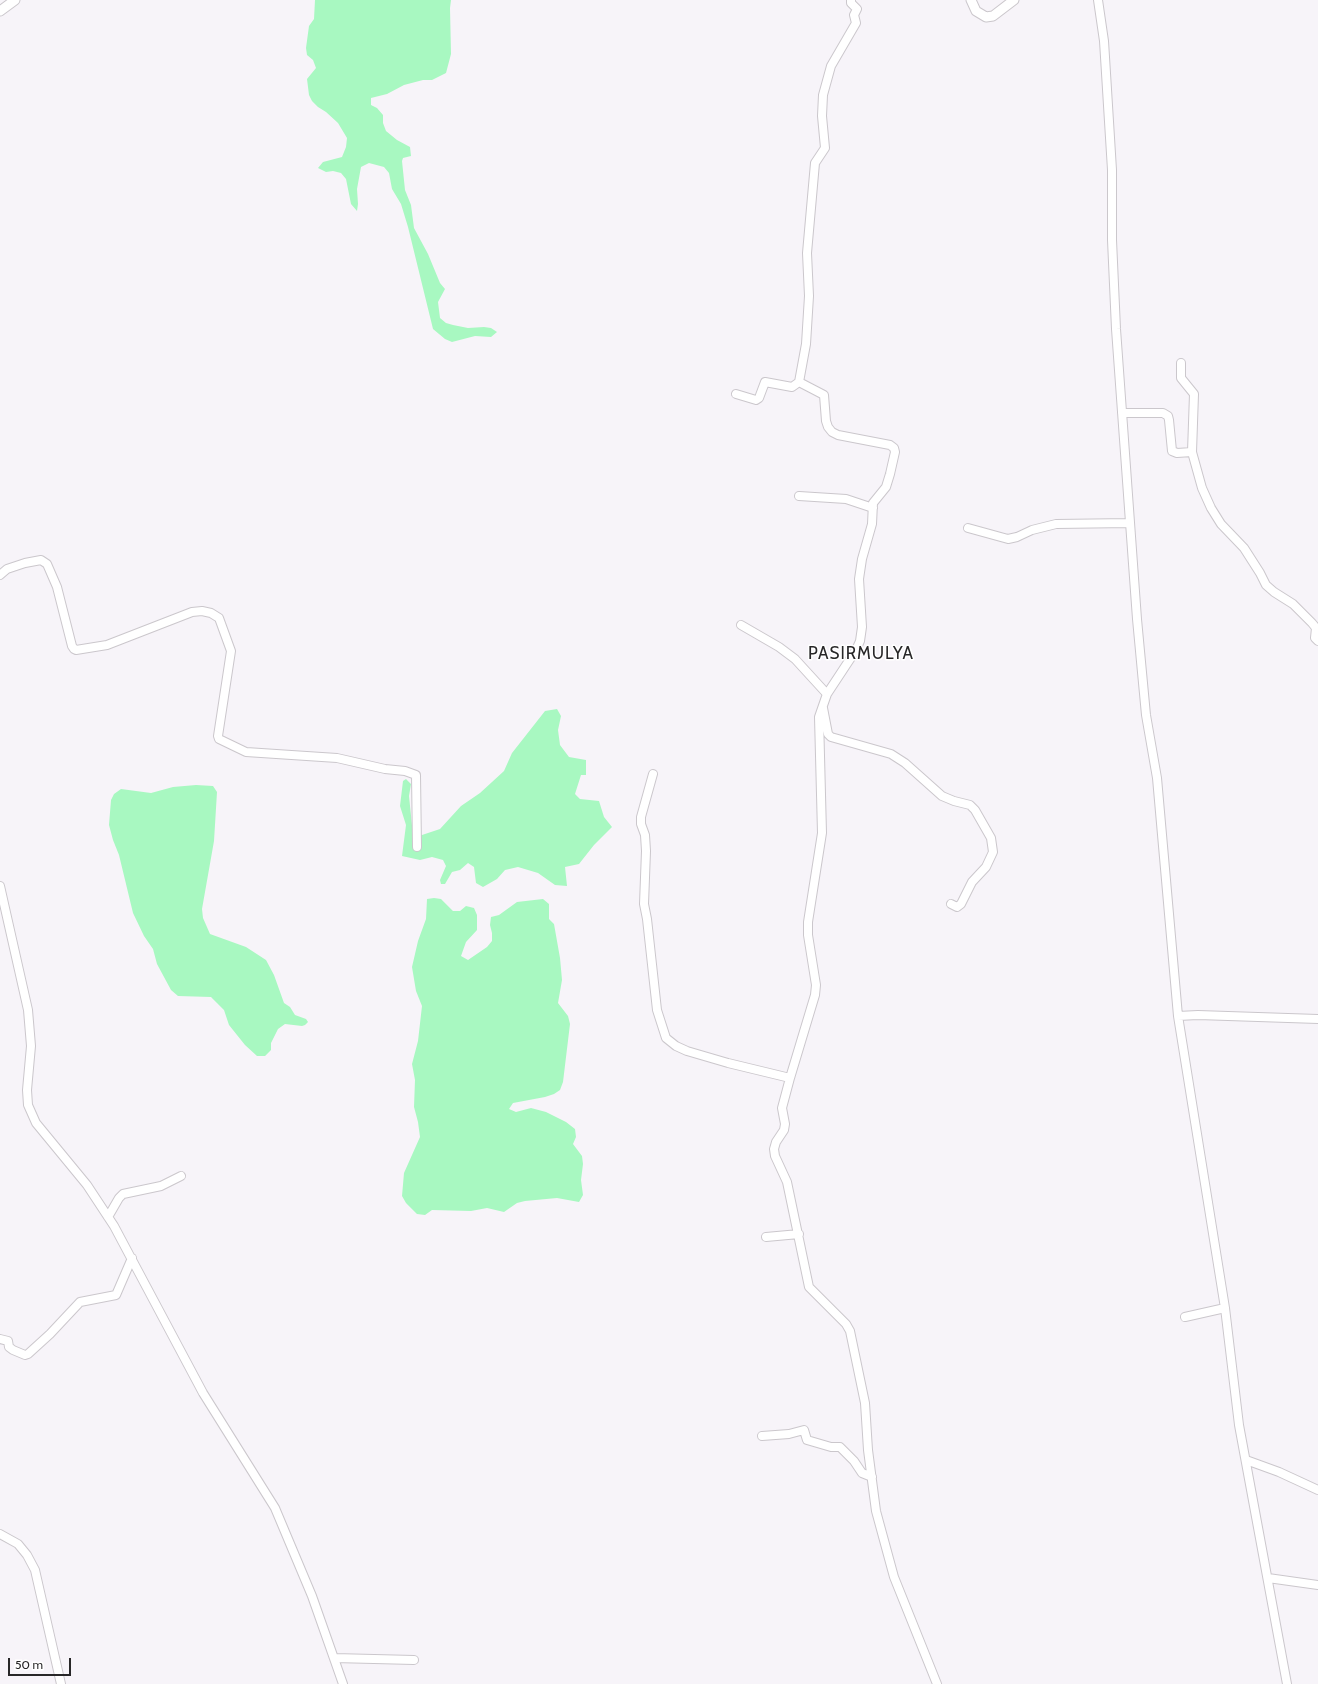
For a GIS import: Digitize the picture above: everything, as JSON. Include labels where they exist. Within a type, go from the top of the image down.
[{"type":"street","points":[[0,11],[15,0]]},
{"type":"street","points":[[736,394],[756,400],[759,398],[765,382],[792,387],[799,382],[806,344],[809,296],[807,253],[815,162],[825,148],[822,116],[823,95],[831,66],[856,23],[854,16],[857,10],[851,3],[851,0]]},
{"type":"street","points":[[971,0],[978,12],[986,17],[993,16],[1014,0]]},
{"type":"street","points":[[1098,0],[1104,41],[1112,170],[1112,240],[1116,329],[1137,619],[1146,715],[1157,778],[1178,1016],[1225,1308],[1239,1425],[1288,1684]]},
{"type":"street","points":[[1181,363],[1181,378],[1191,388],[1194,394],[1192,452],[1202,488],[1221,524],[1244,548],[1266,585],[1293,604],[1312,623],[1316,628],[1315,638],[1318,641]]},
{"type":"street","points":[[799,382],[824,395],[826,421],[832,432],[838,435],[890,445],[894,448],[890,474],[886,486],[873,503],[872,524],[862,559],[859,579],[862,627],[860,642],[827,694],[819,717],[822,833],[808,922],[808,935],[816,985],[815,995],[782,1110],[785,1124],[784,1130],[774,1148],[775,1156],[787,1182],[809,1287],[846,1324],[850,1331],[865,1403],[876,1511],[894,1578],[937,1684]]},
{"type":"street","points":[[1122,413],[1160,412],[1165,414],[1169,420],[1172,451],[1178,453],[1192,452]]},
{"type":"street","points":[[799,496],[846,499],[873,508]]},
{"type":"street","points":[[968,528],[1008,539],[1017,537],[1032,530],[1056,524],[1130,523]]},
{"type":"street","points":[[0,575],[7,569],[25,563],[41,560],[47,564],[57,587],[72,646],[76,650],[107,645],[192,612],[202,611],[211,613],[219,618],[231,651],[218,736],[219,739],[246,752],[337,758],[385,770],[405,771],[416,776],[417,847]]},
{"type":"street","points":[[741,625],[779,647],[795,659],[827,694]]},
{"type":"street","points":[[823,703],[828,734],[831,737],[891,754],[905,763],[942,796],[970,805],[975,810],[991,838],[993,852],[986,867],[972,882],[961,904],[957,907],[951,904]]},
{"type":"street","points":[[653,774],[641,817],[641,824],[645,835],[646,850],[644,904],[657,1010],[666,1038],[676,1046],[687,1051],[728,1063],[790,1078]]},
{"type":"street","points":[[0,886],[28,1010],[31,1046],[27,1090],[28,1105],[36,1122],[87,1185],[108,1217],[132,1258],[203,1393],[275,1508],[312,1596],[343,1684]]},
{"type":"street","points":[[1178,1016],[1198,1015],[1318,1019]]},
{"type":"street","points":[[108,1217],[123,1194],[160,1186],[181,1176]]},
{"type":"street","points":[[766,1237],[799,1234]]},
{"type":"street","points":[[0,1338],[8,1341],[13,1350],[25,1355],[28,1354],[50,1334],[80,1302],[116,1295],[132,1258]]},
{"type":"street","points":[[1185,1317],[1225,1308]]},
{"type":"street","points":[[762,1436],[789,1434],[804,1430],[806,1431],[808,1440],[831,1447],[840,1447],[852,1459],[862,1473],[872,1477]]},
{"type":"street","points":[[1246,1460],[1286,1475],[1318,1490]]},
{"type":"street","points":[[0,1534],[18,1544],[27,1555],[35,1570],[61,1684]]},
{"type":"street","points":[[1268,1578],[1318,1585]]},
{"type":"street","points":[[334,1658],[414,1660]]},
{"type":"green space","points":[[315,0],[451,0],[451,54],[446,73],[432,80],[423,80],[404,85],[387,94],[371,98],[371,105],[377,108],[383,115],[383,123],[386,131],[397,140],[410,147],[411,156],[403,158],[402,161],[405,190],[411,205],[414,228],[428,254],[440,283],[445,289],[438,302],[440,318],[446,323],[468,328],[491,328],[497,332],[491,337],[475,336],[452,342],[445,339],[433,329],[408,227],[401,204],[392,189],[389,173],[384,167],[369,163],[361,167],[357,189],[357,211],[351,204],[346,179],[341,173],[333,171],[326,172],[318,168],[323,162],[342,157],[346,147],[347,138],[338,123],[318,107],[309,95],[307,79],[316,68],[313,60],[307,55],[306,48],[309,26],[314,19]]},
{"type":"green space","points":[[557,709],[561,716],[558,730],[560,745],[569,757],[586,760],[586,775],[581,775],[575,794],[580,799],[599,801],[604,817],[612,827],[594,845],[579,864],[565,867],[567,886],[555,885],[538,873],[518,867],[505,870],[497,879],[483,887],[476,883],[474,867],[468,863],[460,870],[452,872],[445,884],[441,884],[440,880],[446,866],[443,860],[432,857],[420,860],[402,856],[406,825],[400,806],[403,781],[406,779],[411,784],[409,796],[413,835],[416,837],[440,829],[461,806],[480,793],[504,771],[512,753],[545,711]]},
{"type":"green space","points":[[196,785],[213,786],[217,792],[214,841],[202,909],[203,918],[210,934],[246,947],[266,960],[274,975],[284,1003],[290,1007],[295,1015],[306,1019],[308,1022],[302,1026],[285,1024],[278,1029],[271,1043],[271,1050],[265,1056],[257,1056],[245,1045],[229,1025],[224,1010],[211,997],[178,996],[171,990],[157,964],[153,949],[144,936],[133,913],[119,855],[109,825],[111,800],[114,794],[121,789],[151,793],[173,787]]},
{"type":"green space","points":[[427,899],[441,899],[453,911],[460,911],[466,906],[474,908],[477,915],[477,930],[466,942],[461,956],[468,960],[487,947],[492,941],[490,925],[491,917],[499,915],[517,902],[543,899],[549,904],[549,919],[554,924],[562,980],[558,1003],[568,1016],[570,1024],[563,1082],[560,1090],[554,1094],[513,1103],[509,1109],[516,1112],[531,1108],[546,1112],[566,1122],[575,1129],[576,1137],[573,1144],[582,1156],[583,1164],[581,1180],[583,1195],[579,1202],[557,1198],[517,1203],[504,1212],[487,1208],[471,1211],[432,1210],[425,1215],[417,1214],[406,1203],[402,1196],[404,1173],[420,1137],[414,1107],[415,1080],[412,1064],[418,1041],[422,1006],[416,991],[412,967],[418,941],[426,919]]},
{"type":"district","name":"PASIRMULYA","points":[[861,654]]}]
